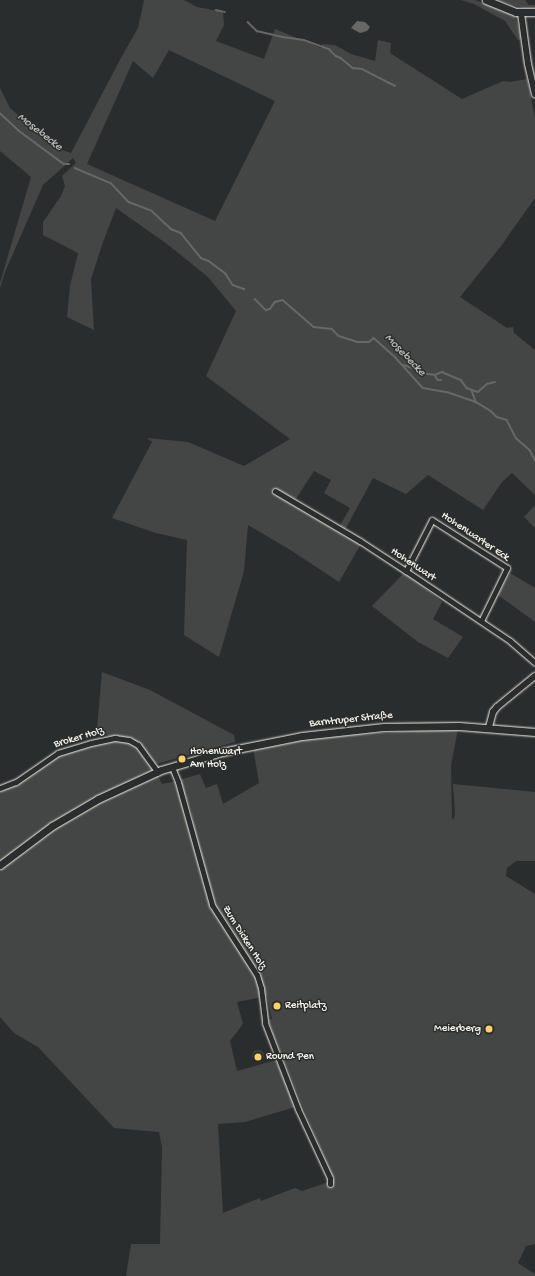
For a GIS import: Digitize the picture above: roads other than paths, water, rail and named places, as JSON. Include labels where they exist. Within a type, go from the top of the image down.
[{"type":"main road","points":[[486,0],[521,13],[535,12]]},
{"type":"main road","name":"Barntruper Straße","points":[[0,865],[37,837],[82,808],[114,791],[172,767],[245,747],[326,733],[405,726],[489,727],[535,732]]},
{"type":"street","points":[[521,13],[528,64],[535,94]]},
{"type":"street","name":"Hohenwart","points":[[275,491],[360,541],[406,571],[510,641],[535,662]]},
{"type":"street","name":"Hohenwarter Eck","points":[[406,571],[432,520],[507,568],[480,621]]},
{"type":"street","points":[[489,727],[493,712],[535,676]]},
{"type":"street","name":"Broker Holz","points":[[0,788],[16,782],[58,753],[91,743],[115,738],[129,740],[138,744],[158,772]]},
{"type":"street","name":"Zum Dicken Holz","points":[[172,767],[178,782],[212,905],[257,975],[265,1022],[298,1109],[330,1178],[330,1184]]},
{"type":"waterway","points":[[216,10],[225,12]]},
{"type":"waterway","points":[[248,22],[257,31],[304,40],[329,49],[353,68],[362,69],[395,86]]},
{"type":"waterway","name":"Mosebecke","points":[[0,113],[18,130],[64,164],[69,164]]},
{"type":"waterway","name":"Mosebecke","points":[[75,168],[111,183],[129,202],[152,211],[171,229],[181,233],[201,258],[209,261],[226,274],[233,285],[244,289]]},
{"type":"waterway","name":"Mosebecke","points":[[255,299],[266,310],[270,309],[275,302],[283,300],[314,327],[332,329],[339,336],[358,342],[369,342],[374,338],[396,358],[423,388],[450,393],[476,402],[491,411],[497,417],[507,420],[516,438],[530,450],[535,460]]},
{"type":"waterway","points":[[404,365],[418,370],[421,373],[435,375],[442,372],[461,380],[467,388],[472,390],[476,402]]},
{"type":"waterway","points":[[435,375],[438,380],[441,380]]},
{"type":"waterway","points":[[472,390],[478,392],[487,384],[495,382]]},
{"type":"place","name":"Hohenwart Am Holz","points":[[182,759]]},
{"type":"place","name":"Reitplatz","points":[[277,1006]]},
{"type":"place","name":"Meierberg","points":[[489,1029]]},
{"type":"place","name":"Round Pen","points":[[258,1057]]}]
